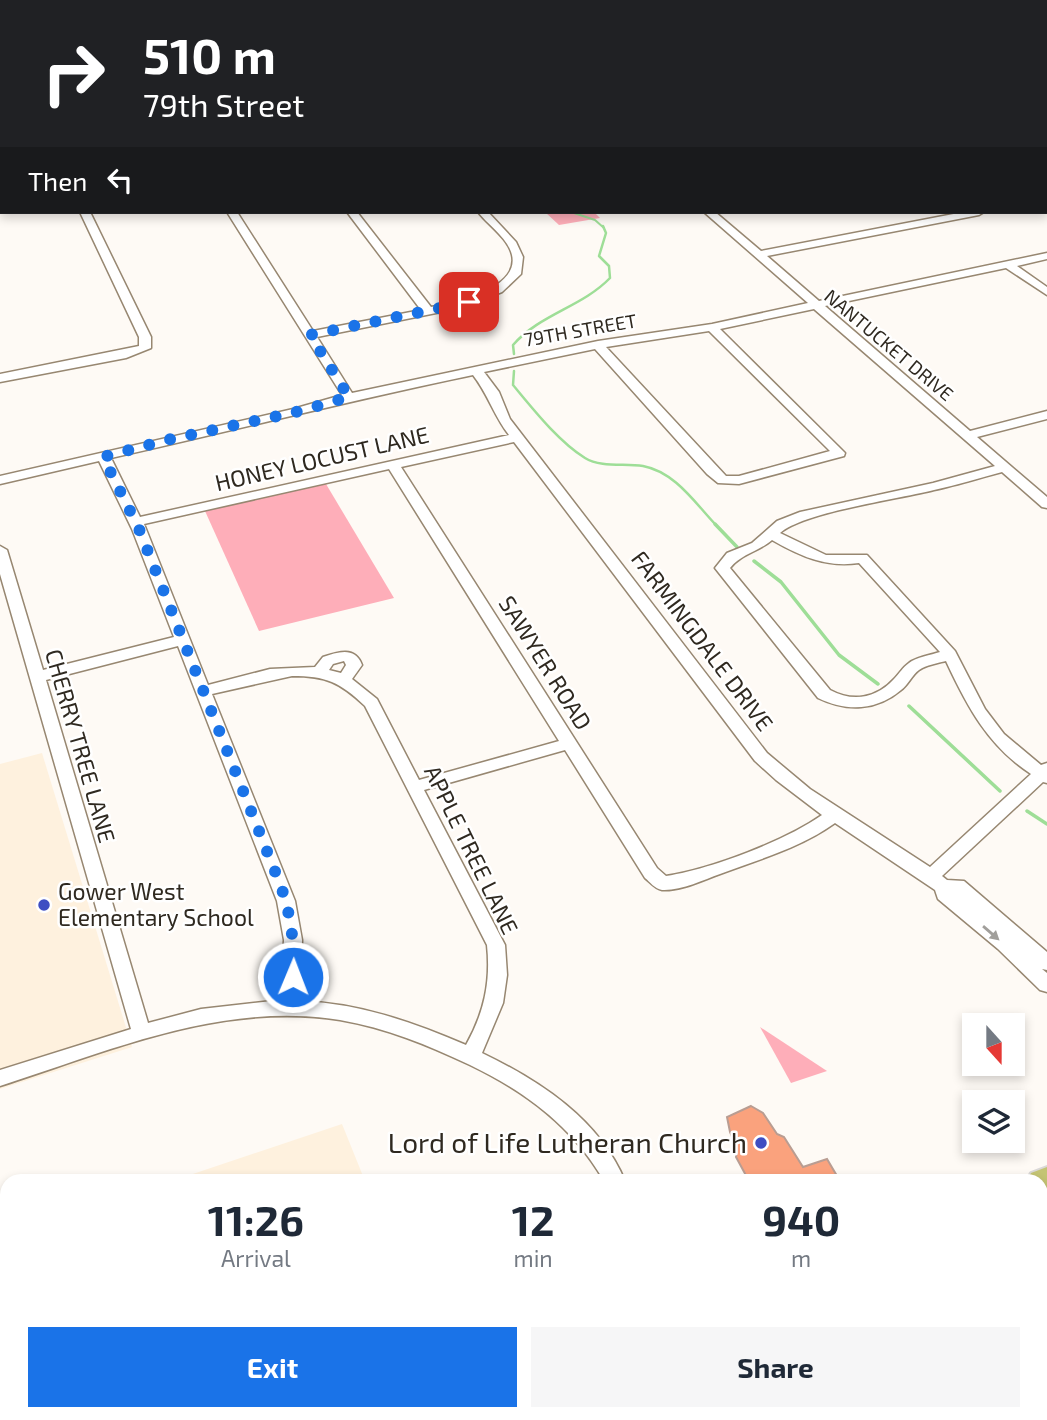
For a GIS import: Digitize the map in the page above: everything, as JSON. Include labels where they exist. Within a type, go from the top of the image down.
[{"type":"street","points":[[0,378],[137,351],[147,343],[86,214]]},
{"type":"street","points":[[233,214],[349,397]]},
{"type":"street","points":[[354,214],[428,311]]},
{"type":"street","points":[[310,335],[485,297],[509,282],[519,264],[516,251],[484,214]]},
{"type":"street","name":"NANTUCKET DRIVE","points":[[716,214],[815,305],[1047,504]]},
{"type":"street","points":[[758,255],[969,214]]},
{"type":"street","name":"79TH STREET","points":[[0,480],[296,412],[349,397],[598,345],[712,327],[1047,256]]},
{"type":"street","points":[[1008,264],[1047,292]]},
{"type":"street","points":[[598,345],[723,480],[739,480],[839,453],[712,327]]},
{"type":"street","name":"FARMINGDALE DRIVE","points":[[476,370],[493,392],[501,415],[517,437],[747,741],[790,785],[937,881],[958,886],[1047,963]]},
{"type":"street","points":[[968,435],[1047,415]]},
{"type":"street","name":"HONEY LOCUST LANE","points":[[136,522],[517,437]]},
{"type":"street","points":[[103,457],[136,522],[286,901],[293,940],[290,1008]]},
{"type":"street","name":"SAWYER ROAD","points":[[393,465],[652,873],[662,883],[680,881],[771,851],[810,833],[834,815]]},
{"type":"street","points":[[950,654],[915,664],[897,686],[877,699],[850,704],[824,694],[722,568],[732,556],[757,546],[782,524],[805,515],[935,486],[1004,467]]},
{"type":"street","points":[[771,534],[803,552],[828,561],[845,562],[862,558],[950,654],[980,714],[1000,743],[1013,755],[1045,773],[937,881]]},
{"type":"street","name":"CHERRY TREE LANE","points":[[0,551],[142,1034]]},
{"type":"street","points":[[36,677],[183,640]]},
{"type":"street","name":"APPLE TREE LANE","points":[[203,691],[276,673],[320,671],[345,678],[371,703],[496,945],[499,965],[498,992],[489,1022],[470,1056]]},
{"type":"street","points":[[415,788],[570,743]]},
{"type":"street","name":"FARMINGDALE DRIVE","points":[[937,881],[944,894],[1004,944],[1047,985]]},
{"type":"street","points":[[0,1078],[215,1014],[290,1008],[337,1012],[385,1022],[470,1056],[518,1079],[550,1101],[583,1133],[610,1174]]},
{"type":"shaded area","points":[[547,214],[596,214],[600,218],[559,225]]},
{"type":"shaded area","points":[[326,484],[394,598],[259,631],[205,511]]},
{"type":"shaded area","name":"Gower West Elementary School","points":[[42,753],[132,1047],[0,1089],[0,764]]},
{"type":"shaded area","points":[[760,1027],[827,1071],[791,1083]]},
{"type":"shaded area","points":[[342,1124],[362,1174],[193,1174]]},
{"type":"building","name":"Lord of Life Lutheran Church","points":[[751,1106],[763,1113],[777,1134],[784,1137],[803,1167],[827,1159],[836,1174],[745,1174],[736,1157],[737,1149],[727,1117]]},
{"type":"waterway","points":[[577,214],[595,220],[604,228]]},
{"type":"waterway","points":[[514,354],[513,345],[524,334],[587,296],[610,278],[609,266],[599,256],[606,233],[604,228]]},
{"type":"waterway","points":[[514,371],[513,385],[546,424],[575,451],[598,463],[654,469],[684,490],[716,525]]},
{"type":"waterway","points":[[715,524],[737,547]]},
{"type":"waterway","points":[[754,561],[781,582],[839,655],[878,684]]},
{"type":"waterway","points":[[909,706],[1000,791]]},
{"type":"waterway","points":[[1027,811],[1047,824]]},
{"type":"place","name":"Gower West Elementary School","points":[[44,905]]},
{"type":"place","name":"Lord of Life Lutheran Church","points":[[761,1143]]},
{"type":"route","points":[[293,977],[290,914],[280,884],[139,529],[103,457],[349,397],[310,335],[469,302]]}]
